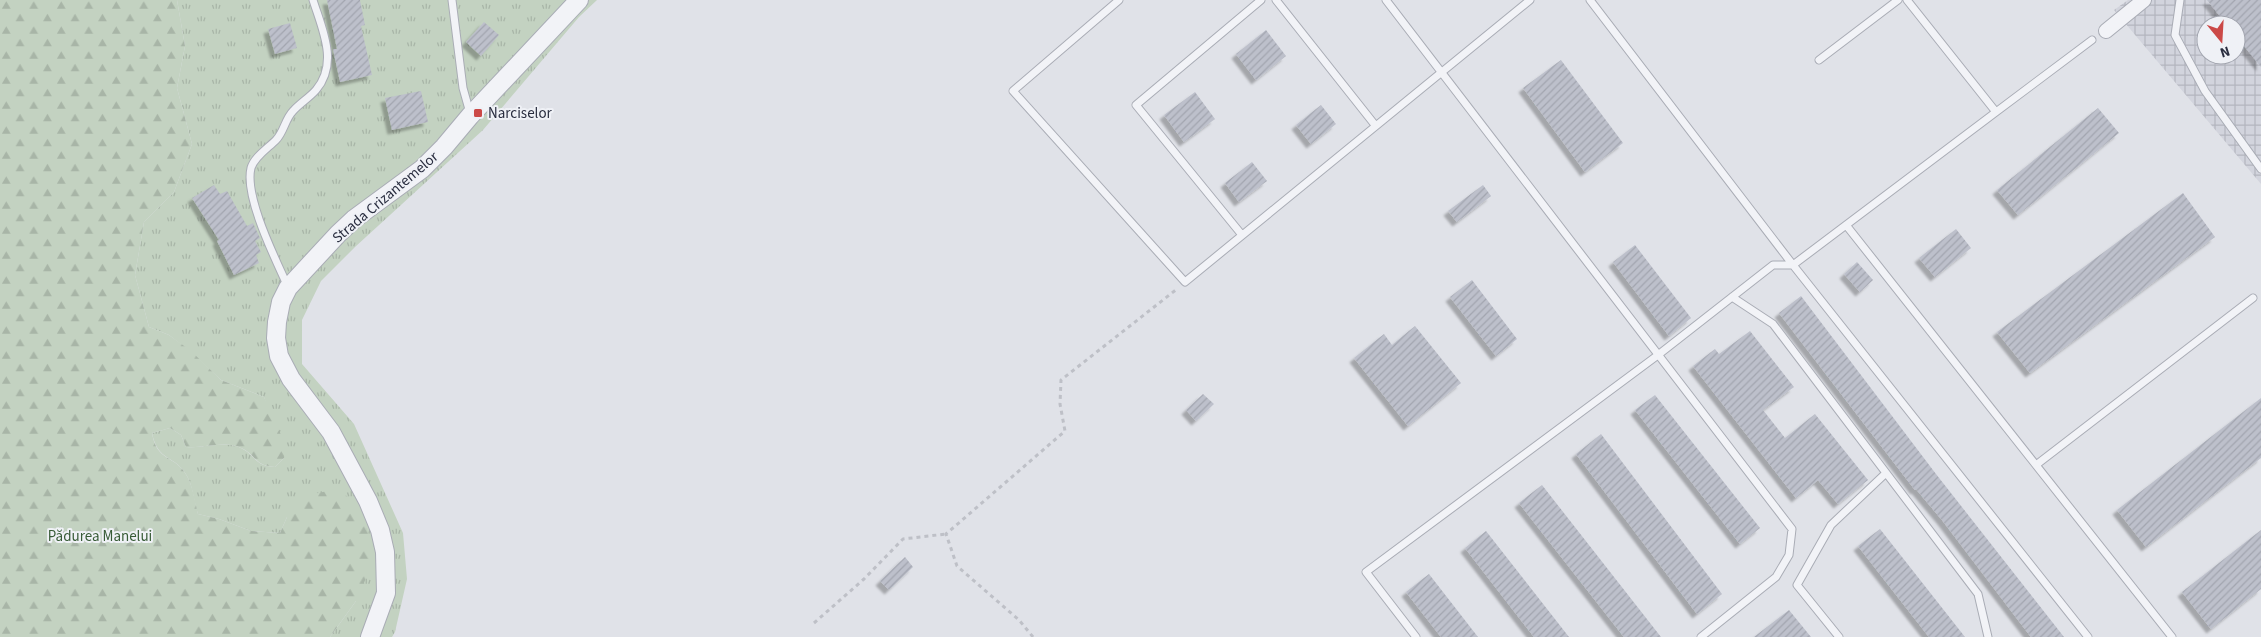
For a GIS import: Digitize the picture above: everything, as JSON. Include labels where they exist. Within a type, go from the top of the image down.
[{"type":"street","name":"Strada Crizantemelor","points":[[370,637],[386,593],[386,552],[380,530],[330,432],[291,379],[279,356],[276,322],[281,302],[288,288],[338,234],[354,219],[422,169],[579,0]]},
{"type":"street","points":[[2106,31],[2144,0]]},
{"type":"lane","points":[[288,288],[252,196],[250,174],[251,167],[259,156],[278,138],[293,111],[317,89],[325,76],[329,63],[327,44],[313,0]]},
{"type":"lane","points":[[452,0],[463,88],[470,116]]},
{"type":"lane","points":[[1119,0],[1013,91],[1185,282],[1530,0]]},
{"type":"lane","points":[[1242,235],[1136,105],[1261,0]]},
{"type":"lane","points":[[1276,0],[1376,126]]},
{"type":"lane","points":[[1386,0],[1792,529],[1789,555],[1776,577],[1701,637]]},
{"type":"lane","points":[[1590,0],[1793,265],[2088,637]]},
{"type":"lane","points":[[1819,60],[1898,0]]},
{"type":"lane","points":[[1907,0],[1996,112]]},
{"type":"lane","points":[[2180,0],[2175,35],[2204,91],[2261,170]]},
{"type":"lane","points":[[1416,637],[1366,572],[1658,355],[1772,264],[1793,265],[2092,40]]},
{"type":"lane","points":[[1846,225],[2172,637]]},
{"type":"lane","points":[[1732,297],[1773,324],[1978,594],[1988,637]]},
{"type":"lane","points":[[2036,465],[2253,298]]},
{"type":"lane","points":[[1839,637],[1797,585],[1830,525],[1886,473]]},
{"type":"path","points":[[814,624],[864,579],[903,539],[946,534],[1065,431],[1060,404],[1062,380],[1185,282]]},
{"type":"path","points":[[946,534],[957,566],[1020,620],[1033,637]]},
{"type":"shaded area","points":[[2128,0],[2261,0],[2261,184],[2114,10]]},
{"type":"green space","name":"Pădurea Manelui","points":[[0,0],[177,0],[185,46],[177,88],[192,144],[174,192],[144,222],[135,275],[149,327],[169,335],[191,351],[221,380],[264,397],[286,446],[284,458],[275,467],[263,465],[246,451],[235,446],[186,447],[181,435],[170,428],[152,433],[154,443],[162,454],[177,464],[187,476],[198,514],[219,519],[251,531],[280,533],[287,517],[304,496],[337,489],[355,502],[377,553],[356,601],[330,637],[0,637]]},
{"type":"green space","points":[[177,0],[597,0],[579,17],[483,130],[355,247],[321,281],[302,320],[302,364],[354,424],[403,533],[407,579],[395,632],[392,637],[330,637],[356,601],[287,517],[280,533],[251,531],[219,519],[198,514],[187,476],[177,464],[158,449],[155,443],[152,433],[170,428],[181,435],[186,447],[235,446],[246,451],[259,463],[275,467],[284,458],[264,397],[221,380],[191,352],[169,335],[149,327],[135,275],[144,222],[174,192],[192,144],[177,88],[185,46]]},
{"type":"building","points":[[327,0],[360,0],[365,25],[361,26],[372,75],[340,82],[333,49],[337,49]]},
{"type":"building","points":[[2207,0],[2261,0],[2261,67],[2246,48],[2246,15],[2219,15]]},
{"type":"building","points":[[484,22],[499,35],[481,56],[466,42]]},
{"type":"building","points":[[290,23],[297,48],[275,54],[268,29]]},
{"type":"building","points":[[1266,30],[1286,56],[1256,80],[1236,54]]},
{"type":"building","points":[[1561,60],[1623,143],[1585,172],[1523,88]]},
{"type":"building","points":[[421,91],[428,122],[392,130],[385,98]]},
{"type":"building","points":[[1195,92],[1215,119],[1184,142],[1164,115]]},
{"type":"building","points":[[1321,105],[1336,124],[1311,144],[1296,125]]},
{"type":"building","points":[[2098,108],[2119,133],[2018,215],[1997,190]]},
{"type":"building","points":[[1252,162],[1267,181],[1239,202],[1225,183]]},
{"type":"building","points":[[214,185],[220,194],[227,191],[247,226],[253,223],[260,238],[255,241],[261,252],[256,255],[259,263],[234,275],[217,241],[219,240],[192,198]]},
{"type":"building","points":[[1483,185],[1491,196],[1457,222],[1448,211]]},
{"type":"building","points":[[2183,193],[2215,237],[2030,373],[1997,332]]},
{"type":"building","points":[[1956,229],[1971,248],[1935,277],[1919,258]]},
{"type":"building","points":[[1635,245],[1691,318],[1669,336],[1613,262]]},
{"type":"building","points":[[1857,262],[1873,280],[1860,292],[1844,274]]},
{"type":"building","points":[[1472,280],[1517,339],[1496,356],[1450,297]]},
{"type":"building","points":[[1801,296],[1936,474],[2064,637],[2031,637],[1942,520],[1915,490],[1779,313]]},
{"type":"building","points":[[1415,326],[1461,383],[1408,426],[1354,358],[1384,334],[1392,345]]},
{"type":"building","points":[[1750,331],[1794,387],[1763,410],[1785,438],[1815,414],[1868,480],[1838,504],[1818,480],[1796,498],[1693,366],[1715,349],[1719,354]]},
{"type":"building","points":[[1203,394],[1214,404],[1196,421],[1186,410]]},
{"type":"building","points":[[1655,395],[1760,528],[1740,544],[1635,410]]},
{"type":"building","points":[[2261,398],[2261,458],[2146,547],[2117,510]]},
{"type":"building","points":[[1601,434],[1722,594],[1697,614],[1576,454]]},
{"type":"building","points":[[1542,485],[1661,637],[1624,637],[1519,503]]},
{"type":"building","points":[[1880,529],[1965,637],[1929,637],[1858,546]]},
{"type":"building","points":[[2261,530],[2261,589],[2211,629],[2182,592]]},
{"type":"building","points":[[1486,531],[1569,637],[1534,637],[1465,548]]},
{"type":"building","points":[[905,557],[913,567],[889,590],[880,581]]},
{"type":"building","points":[[1429,574],[1478,637],[1441,637],[1406,592]]},
{"type":"building","points":[[1789,610],[1811,637],[1754,637]]},
{"type":"place","name":"Narciselor","points":[[478,113]]}]
